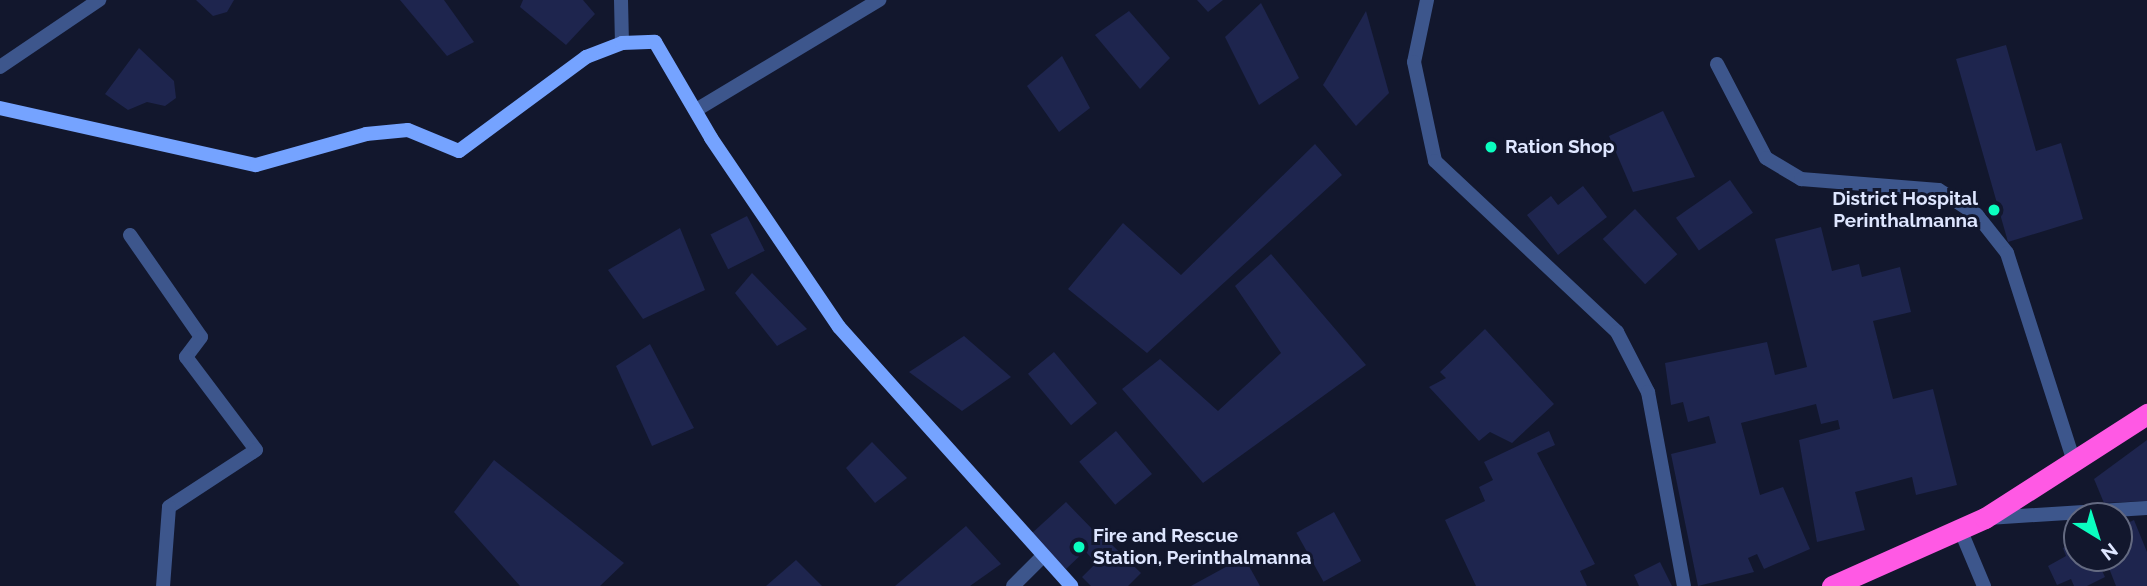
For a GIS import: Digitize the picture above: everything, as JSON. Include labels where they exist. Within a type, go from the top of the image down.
[{"type":"highway","points":[[1832,586],[1985,518],[2147,414]]},
{"type":"street","points":[[0,67],[99,0]]},
{"type":"street","points":[[621,0],[622,43]]},
{"type":"street","points":[[696,110],[879,0]]},
{"type":"street","points":[[1427,0],[1415,62],[1435,161],[1617,332],[1648,392],[1684,586]]},
{"type":"street","points":[[0,108],[256,165],[366,134],[408,130],[459,152],[586,57],[622,43],[655,42],[696,110],[839,327],[1071,586]]},
{"type":"street","points":[[1717,64],[1766,158],[1801,179],[1939,190],[1977,215],[2007,253],[2074,462]]},
{"type":"street","points":[[130,235],[201,337],[187,357],[256,450],[169,507],[163,586]]},
{"type":"street","points":[[1985,518],[2147,508]]},
{"type":"street","points":[[1960,529],[1984,586]]},
{"type":"street","points":[[1013,586],[1042,556]]},
{"type":"building","points":[[196,0],[234,0],[227,12],[213,16]]},
{"type":"building","points":[[400,0],[444,0],[474,42],[447,56]]},
{"type":"building","points":[[523,0],[583,0],[595,14],[566,45],[520,7]]},
{"type":"building","points":[[1197,0],[1223,0],[1208,12]]},
{"type":"building","points":[[1261,3],[1299,78],[1259,105],[1225,37]]},
{"type":"building","points":[[1129,11],[1170,58],[1140,89],[1095,35]]},
{"type":"building","points":[[1366,11],[1389,93],[1356,126],[1323,85]]},
{"type":"building","points":[[2006,45],[2036,151],[2061,143],[2083,219],[2008,242],[1956,59]]},
{"type":"building","points":[[139,48],[174,81],[176,98],[165,106],[147,102],[128,110],[105,94]]},
{"type":"building","points":[[1062,56],[1090,108],[1059,132],[1027,86]]},
{"type":"building","points":[[1663,111],[1695,177],[1633,192],[1609,136]]},
{"type":"building","points":[[1315,144],[1342,175],[1147,353],[1068,289],[1123,223],[1181,275]]},
{"type":"building","points":[[1730,180],[1753,213],[1699,251],[1676,218]]},
{"type":"building","points":[[1583,186],[1607,217],[1558,255],[1527,215],[1551,196],[1558,205]]},
{"type":"building","points":[[1635,209],[1677,254],[1645,284],[1603,239]]},
{"type":"building","points":[[747,216],[765,251],[728,269],[710,235]]},
{"type":"building","points":[[1821,227],[1832,271],[1859,264],[1862,277],[1900,267],[1911,312],[1873,321],[1893,399],[1933,389],[1957,485],[1916,495],[1912,477],[1855,492],[1865,530],[1817,542],[1799,440],[1840,429],[1838,420],[1821,424],[1816,404],[1741,423],[1760,495],[1783,487],[1810,549],[1764,569],[1757,554],[1748,558],[1754,572],[1698,586],[1671,454],[1716,443],[1709,416],[1688,422],[1683,402],[1671,405],[1665,363],[1767,342],[1775,375],[1807,367],[1775,239]]},
{"type":"building","points":[[680,228],[705,290],[643,319],[608,270]]},
{"type":"building","points":[[1271,254],[1366,365],[1203,483],[1122,389],[1160,359],[1218,411],[1281,353],[1235,286]]},
{"type":"building","points":[[752,273],[807,329],[777,346],[735,293]]},
{"type":"building","points":[[1485,329],[1554,404],[1512,443],[1490,432],[1479,441],[1429,387],[1446,378],[1440,372]]},
{"type":"building","points":[[964,336],[1011,377],[962,411],[909,372]]},
{"type":"building","points":[[650,344],[694,428],[652,446],[616,366]]},
{"type":"building","points":[[1054,352],[1097,403],[1071,425],[1028,374]]},
{"type":"building","points":[[1116,431],[1152,474],[1115,505],[1079,462]]},
{"type":"building","points":[[1549,431],[1555,445],[1537,453],[1595,564],[1580,571],[1587,586],[1476,586],[1445,520],[1485,501],[1479,487],[1493,480],[1484,462]]},
{"type":"building","points":[[2147,440],[2147,501],[2104,502],[2094,479]]},
{"type":"building","points":[[872,442],[907,478],[875,503],[846,468]]},
{"type":"building","points":[[494,460],[624,563],[600,586],[520,586],[454,512]]},
{"type":"building","name":"Fire and Rescue Station, Perinthalmanna","points":[[1066,502],[1096,533],[1102,529],[1113,537],[1110,543],[1141,573],[1128,586],[1091,586],[1082,577],[1096,563],[1085,551],[1066,569],[1031,534]]},
{"type":"building","points":[[1334,512],[1361,561],[1324,582],[1296,533]]},
{"type":"building","points":[[2133,520],[2147,552],[2147,586],[2116,586],[2110,572],[2133,572]]},
{"type":"building","points":[[966,526],[1001,564],[970,586],[895,586]]},
{"type":"building","points":[[1244,557],[1260,586],[1191,586]]},
{"type":"building","points":[[2063,558],[2063,572],[2103,572],[2105,577],[2087,586],[2074,586],[2071,579],[2057,585],[2048,566]]},
{"type":"building","points":[[796,560],[822,586],[766,586]]},
{"type":"building","points":[[1660,562],[1672,586],[1639,586],[1634,575]]},
{"type":"place","name":"Ration Shop","points":[[1491,147]]},
{"type":"place","name":"District Hospital Perinthalmanna","points":[[1994,210]]},
{"type":"place","name":"Fire and Rescue Station, Perinthalmanna","points":[[1079,547]]}]
